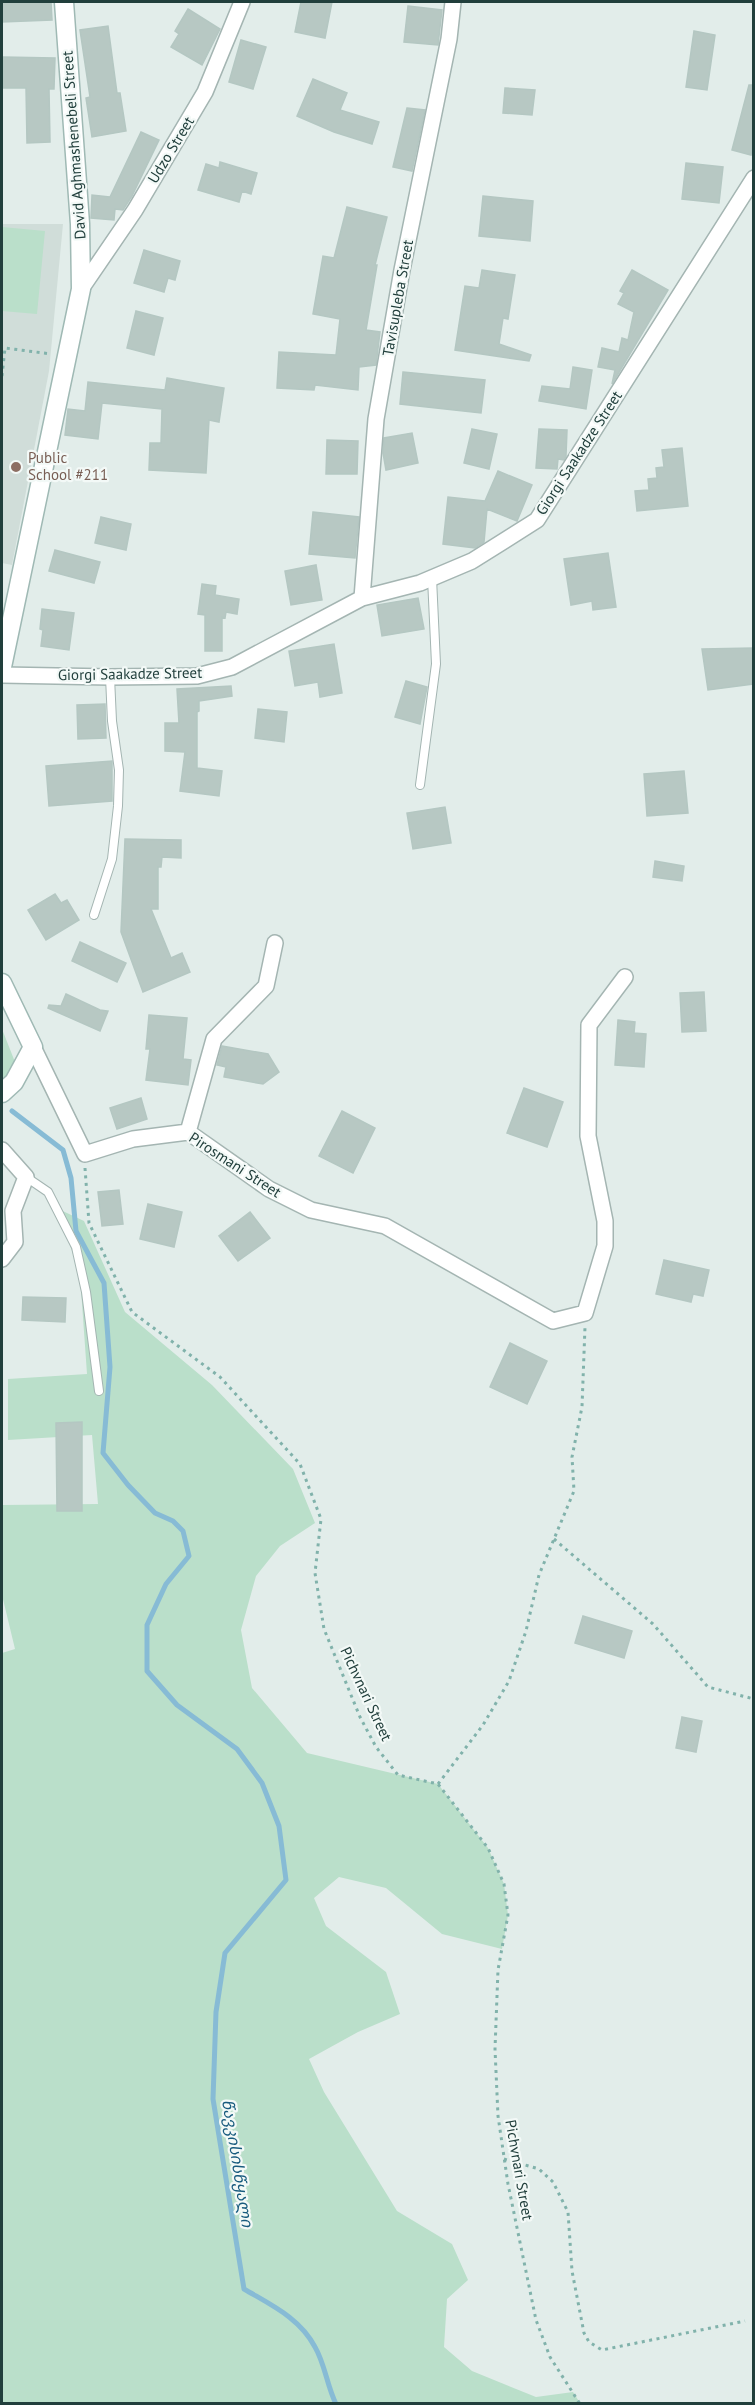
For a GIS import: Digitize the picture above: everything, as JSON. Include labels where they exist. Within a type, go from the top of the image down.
[{"type":"street","name":"David Aghmashenebeli Street","points":[[2,667],[81,289],[80,224],[64,2]]},
{"type":"street","name":"Udzo Street","points":[[81,289],[135,210],[205,92],[242,2]]},
{"type":"street","name":"Tavisupleba Street","points":[[362,598],[376,419],[402,270],[449,39],[453,2]]},
{"type":"street","name":"Giorgi Saakadze Street","points":[[2,675],[197,676],[232,667],[362,598],[432,578],[472,561],[537,520],[753,178]]},
{"type":"street","points":[[188,1132],[214,1039],[266,986],[275,943]]},
{"type":"street","points":[[585,1313],[605,1246],[605,1221],[588,1136],[589,1024],[626,977]]},
{"type":"street","points":[[2,983],[84,1154]]},
{"type":"street","points":[[2,1093],[14,1082],[33,1047]]},
{"type":"street","name":"Pirosmani Street","points":[[84,1154],[133,1139],[188,1132],[269,1189],[311,1210],[385,1226],[553,1321],[585,1313]]},
{"type":"street","points":[[2,1150],[26,1177],[13,1211],[15,1242],[2,1259]]},
{"type":"lane","points":[[420,785],[436,664],[432,578]]},
{"type":"lane","points":[[94,915],[112,859],[118,806],[119,770],[112,721],[110,677]]},
{"type":"lane","points":[[26,1177],[48,1192],[76,1247],[86,1292],[99,1391]]},
{"type":"path","points":[[2,376],[3,348],[66,356]]},
{"type":"path","name":"Pichvnari Street","points":[[84,1154],[89,1223],[132,1312],[219,1377],[300,1464],[321,1519],[315,1573],[324,1629],[342,1677],[376,1747],[398,1775],[438,1784],[489,1848],[504,1884],[508,1915],[498,1970],[495,2049],[498,2115],[504,2159],[536,2320],[549,2357],[580,2403]]},
{"type":"path","points":[[438,1784],[483,1725],[509,1681],[526,1631],[539,1575],[574,1491],[572,1457],[582,1407],[585,1313]]},
{"type":"path","points":[[554,1539],[653,1624],[708,1688],[753,1699]]},
{"type":"path","points":[[504,2159],[539,2169],[554,2182],[568,2212],[572,2271],[584,2334],[589,2342],[602,2350],[745,2321]]},
{"type":"shaded area","name":"Public School #211","points":[[2,224],[63,224],[49,371],[12,565],[2,563]]},
{"type":"green space","points":[[2,227],[45,231],[37,314],[2,311]]},
{"type":"green space","points":[[2,1029],[15,1062],[2,1088]]},
{"type":"green space","points":[[52,1206],[84,1221],[125,1312],[212,1385],[293,1469],[315,1523],[280,1546],[256,1576],[241,1630],[252,1688],[307,1753],[438,1784],[488,1848],[504,1884],[508,1915],[502,1949],[442,1934],[386,1888],[339,1877],[314,1898],[326,1926],[386,1972],[400,2014],[358,2032],[309,2059],[324,2092],[397,2211],[452,2244],[468,2280],[447,2299],[444,2347],[472,2371],[536,2397],[573,2392],[580,2403],[2,2403],[2,1653],[15,1649],[2,1595],[2,1505],[98,1504],[92,1435],[8,1440],[8,1379],[87,1374],[80,1275],[68,1239]]},
{"type":"building","points":[[2,2],[51,2],[52,20],[2,22]]},
{"type":"building","points":[[301,2],[332,2],[325,38],[295,32]]},
{"type":"building","points":[[408,6],[442,10],[438,45],[404,42]]},
{"type":"building","points":[[188,9],[220,29],[202,65],[171,47],[179,34],[175,31]]},
{"type":"building","points":[[108,26],[117,93],[120,93],[126,131],[92,137],[86,98],[90,97],[80,30]]},
{"type":"building","points":[[694,31],[715,35],[707,90],[686,87]]},
{"type":"building","points":[[241,40],[266,47],[253,89],[229,82]]},
{"type":"building","points":[[3,57],[55,58],[54,89],[49,89],[50,142],[27,143],[26,88],[3,88]]},
{"type":"building","points":[[313,79],[347,93],[340,110],[379,122],[372,144],[334,132],[297,116]]},
{"type":"building","points":[[749,85],[753,85],[751,155],[732,150]]},
{"type":"building","points":[[505,88],[535,90],[532,115],[503,113]]},
{"type":"building","points":[[407,108],[425,110],[412,171],[393,167]]},
{"type":"building","points":[[141,132],[159,140],[132,196],[123,210],[115,209],[114,220],[91,218],[92,195],[110,197]]},
{"type":"building","points":[[220,162],[257,173],[251,194],[242,191],[239,202],[198,190],[206,164],[219,168]]},
{"type":"building","points":[[686,163],[723,167],[719,203],[682,199]]},
{"type":"building","points":[[483,196],[533,201],[530,241],[479,236]]},
{"type":"building","points":[[347,207],[387,217],[375,265],[377,265],[366,330],[380,332],[376,365],[359,367],[358,390],[315,385],[314,390],[277,388],[279,352],[336,355],[340,319],[313,314],[323,256],[334,258]]},
{"type":"building","points":[[144,250],[180,261],[175,280],[168,278],[164,292],[134,283]]},
{"type":"building","points":[[482,270],[515,275],[508,319],[503,318],[499,344],[531,355],[529,361],[455,350],[465,286],[479,288]]},
{"type":"building","points":[[632,270],[668,290],[612,384],[615,370],[598,367],[602,348],[619,352],[622,338],[628,340],[634,312],[618,304],[624,293],[620,291]]},
{"type":"building","points":[[136,311],[163,318],[154,355],[127,348]]},
{"type":"building","points":[[573,367],[592,370],[586,409],[539,401],[542,386],[570,389]]},
{"type":"building","points":[[403,372],[485,380],[481,413],[400,404]]},
{"type":"building","points":[[167,378],[224,388],[219,422],[209,420],[206,473],[149,470],[150,443],[161,443],[162,409],[102,403],[98,439],[65,435],[68,409],[85,411],[88,382],[165,390]]},
{"type":"building","points":[[472,429],[497,434],[489,469],[464,463]]},
{"type":"building","points":[[539,429],[567,430],[566,456],[564,460],[558,459],[557,469],[536,468]]},
{"type":"building","points":[[412,433],[418,463],[386,470],[383,453],[384,438]]},
{"type":"building","points":[[327,440],[358,441],[357,474],[326,474]]},
{"type":"building","points":[[682,448],[688,506],[637,511],[635,491],[649,490],[648,479],[657,478],[656,468],[664,467],[662,450]]},
{"type":"building","points":[[498,471],[532,485],[517,521],[487,509],[484,542],[475,548],[443,544],[448,497],[485,501]]},
{"type":"building","points":[[313,512],[359,517],[355,558],[309,554]]},
{"type":"building","points":[[101,517],[131,524],[126,550],[95,543]]},
{"type":"building","points":[[55,550],[100,562],[94,583],[49,571]]},
{"type":"building","points":[[608,553],[616,607],[593,610],[592,601],[571,605],[564,559]]},
{"type":"building","points":[[316,565],[322,600],[291,605],[285,571]]},
{"type":"building","points":[[202,584],[216,586],[215,595],[239,599],[237,614],[226,612],[225,618],[222,617],[222,651],[205,651],[205,615],[198,614]]},
{"type":"building","points":[[418,598],[424,629],[382,636],[377,605]]},
{"type":"building","points":[[42,609],[74,613],[69,650],[41,646]]},
{"type":"building","points":[[334,644],[342,693],[320,697],[318,682],[295,686],[289,651]]},
{"type":"building","points":[[753,648],[753,684],[708,690],[702,649]]},
{"type":"building","points":[[406,681],[427,687],[420,724],[395,717]]},
{"type":"building","points":[[231,686],[232,696],[199,701],[197,712],[197,768],[222,771],[219,796],[180,791],[185,752],[165,751],[165,723],[179,723],[177,689]]},
{"type":"building","points":[[105,704],[106,738],[78,739],[77,705]]},
{"type":"building","points":[[258,709],[287,712],[284,742],[255,738]]},
{"type":"building","points":[[112,761],[112,801],[49,806],[46,766]]},
{"type":"building","points":[[684,771],[688,813],[647,816],[644,774]]},
{"type":"building","points":[[445,807],[451,843],[413,849],[407,813]]},
{"type":"building","points":[[125,839],[181,840],[181,858],[162,857],[161,867],[158,867],[158,909],[151,909],[171,958],[182,953],[190,972],[143,992],[121,932]]},
{"type":"building","points":[[655,861],[684,866],[682,881],[653,877]]},
{"type":"building","points":[[55,894],[61,903],[67,900],[79,920],[46,940],[28,910]]},
{"type":"building","points":[[80,942],[126,963],[117,982],[72,961]]},
{"type":"building","points":[[704,992],[706,1031],[682,1032],[680,993]]},
{"type":"building","points":[[66,994],[100,1010],[108,1011],[100,1031],[48,1008],[49,1005],[61,1006]]},
{"type":"building","points":[[149,1015],[187,1018],[183,1059],[191,1060],[188,1085],[146,1080],[150,1049],[146,1049]]},
{"type":"building","points":[[618,1020],[635,1022],[634,1033],[646,1034],[644,1067],[615,1065]]},
{"type":"building","points":[[222,1046],[268,1054],[279,1072],[263,1084],[224,1077],[226,1067],[217,1065]]},
{"type":"building","points":[[524,1088],[563,1102],[547,1147],[507,1133]]},
{"type":"building","points":[[141,1098],[147,1119],[117,1129],[110,1108]]},
{"type":"building","points":[[342,1111],[375,1128],[353,1173],[319,1156]]},
{"type":"building","points":[[119,1190],[123,1224],[102,1226],[98,1192]]},
{"type":"building","points":[[148,1204],[182,1212],[174,1247],[140,1239]]},
{"type":"building","points":[[250,1212],[270,1238],[238,1261],[219,1236]]},
{"type":"building","points":[[664,1260],[709,1270],[703,1296],[693,1294],[691,1302],[656,1294]]},
{"type":"building","points":[[23,1297],[66,1298],[65,1322],[22,1320]]},
{"type":"building","points":[[510,1343],[547,1361],[527,1404],[490,1387]]},
{"type":"building","points":[[82,1422],[82,1511],[57,1511],[56,1423]]},
{"type":"building","points":[[583,1616],[632,1631],[624,1658],[575,1643]]},
{"type":"building","points":[[682,1717],[702,1721],[696,1752],[676,1748]]},
{"type":"waterway","name":"წავკისისწყალი","points":[[12,1111],[63,1150],[71,1178],[76,1231],[104,1283],[110,1367],[103,1453],[128,1485],[155,1513],[173,1521],[183,1531],[189,1556],[166,1584],[147,1625],[147,1671],[177,1705],[237,1749],[262,1783],[279,1826],[286,1880],[225,1953],[216,2012],[213,2099],[244,2289],[284,2313],[309,2337],[321,2361],[336,2404]]},
{"type":"place","name":"Public School #211","points":[[16,467]]}]
